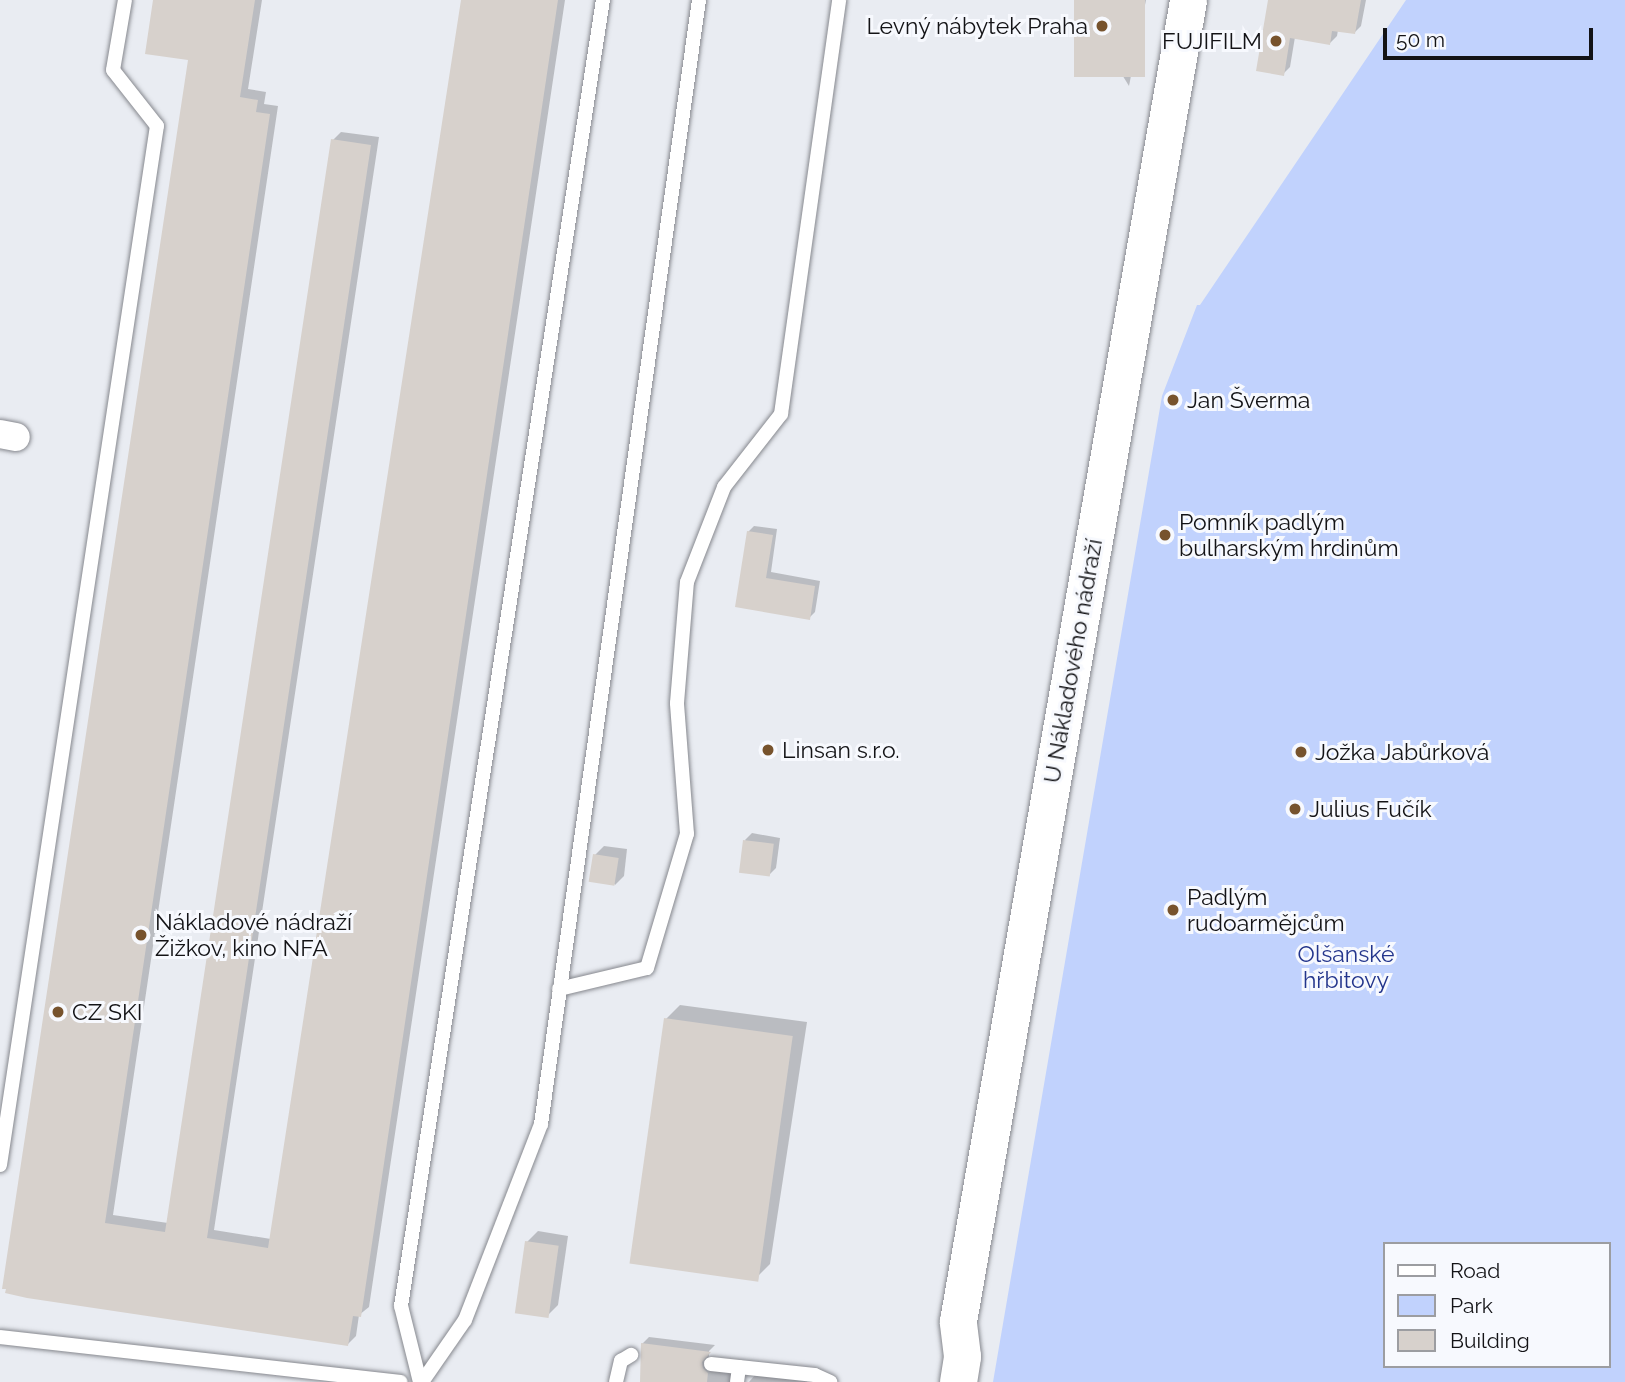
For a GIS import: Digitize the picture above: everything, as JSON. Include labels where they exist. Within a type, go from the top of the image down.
[{"type":"street","name":"U Nákladového nádraží","points":[[958,1382],[962,1356],[958,1321],[1188,0]]},
{"type":"street","name":"U Nákladového nádraží","points":[[934,1382],[942,1353],[958,1321]]},
{"type":"lane","points":[[0,1165],[157,126],[113,71],[125,0]]},
{"type":"lane","points":[[421,1382],[401,1306],[603,0]]},
{"type":"lane","points":[[421,1382],[465,1320],[541,1124],[699,0]]},
{"type":"lane","points":[[559,989],[647,968],[687,834],[677,703],[687,582],[724,487],[780,414],[839,0]]},
{"type":"lane","points":[[0,1337],[369,1381],[400,1382]]},
{"type":"lane","points":[[616,1382],[621,1361],[631,1355]]},
{"type":"lane","points":[[711,1364],[738,1375],[815,1375],[830,1382]]},
{"type":"green space","name":"Olšanské hřbitovy","points":[[1406,0],[1625,0],[1625,1382],[993,1382],[1162,396],[1197,305],[1200,305]]},
{"type":"building","points":[[153,0],[255,0],[240,97],[258,100],[256,112],[270,114],[105,1223],[165,1232],[331,139],[371,145],[207,1238],[268,1248],[461,0],[558,0],[361,1317],[353,1316],[348,1346],[27,1298],[5,1293],[6,1289],[2,1289],[188,60],[145,54]]},
{"type":"building","points":[[1074,0],[1145,0],[1145,77],[1074,77]]},
{"type":"building","name":"FUJIFILM","points":[[1268,0],[1361,0],[1355,34],[1332,31],[1330,45],[1290,38],[1284,76],[1256,71]]},
{"type":"building","points":[[747,531],[773,535],[766,578],[815,586],[810,620],[735,607]]},
{"type":"building","points":[[743,840],[774,844],[770,877],[739,873]]},
{"type":"building","points":[[593,854],[619,858],[614,886],[589,882]]},
{"type":"building","points":[[664,1018],[793,1036],[758,1282],[629,1264]]},
{"type":"building","points":[[525,1241],[559,1246],[549,1318],[515,1313]]},
{"type":"building","points":[[641,1343],[711,1352],[702,1362],[708,1373],[707,1382],[640,1382]]},
{"type":"place","name":"Levný nábytek Praha","points":[[1102,26]]},
{"type":"place","name":"FUJIFILM","points":[[1276,41]]},
{"type":"place","name":"Jan Šverma","points":[[1173,400]]},
{"type":"place","name":"Pomník padlým bulharským hrdinům","points":[[1165,535]]},
{"type":"place","name":"Linsan s.r.o.","points":[[768,750]]},
{"type":"place","name":"Jožka Jabůrková","points":[[1301,752]]},
{"type":"place","name":"Julius Fučík","points":[[1295,809]]},
{"type":"place","name":"Padlým rudoarmějcům","points":[[1173,910]]},
{"type":"place","name":"Nákladové nádraží Žižkov, kino NFA","points":[[141,935]]},
{"type":"place","name":"CZ SKI","points":[[58,1012]]}]
